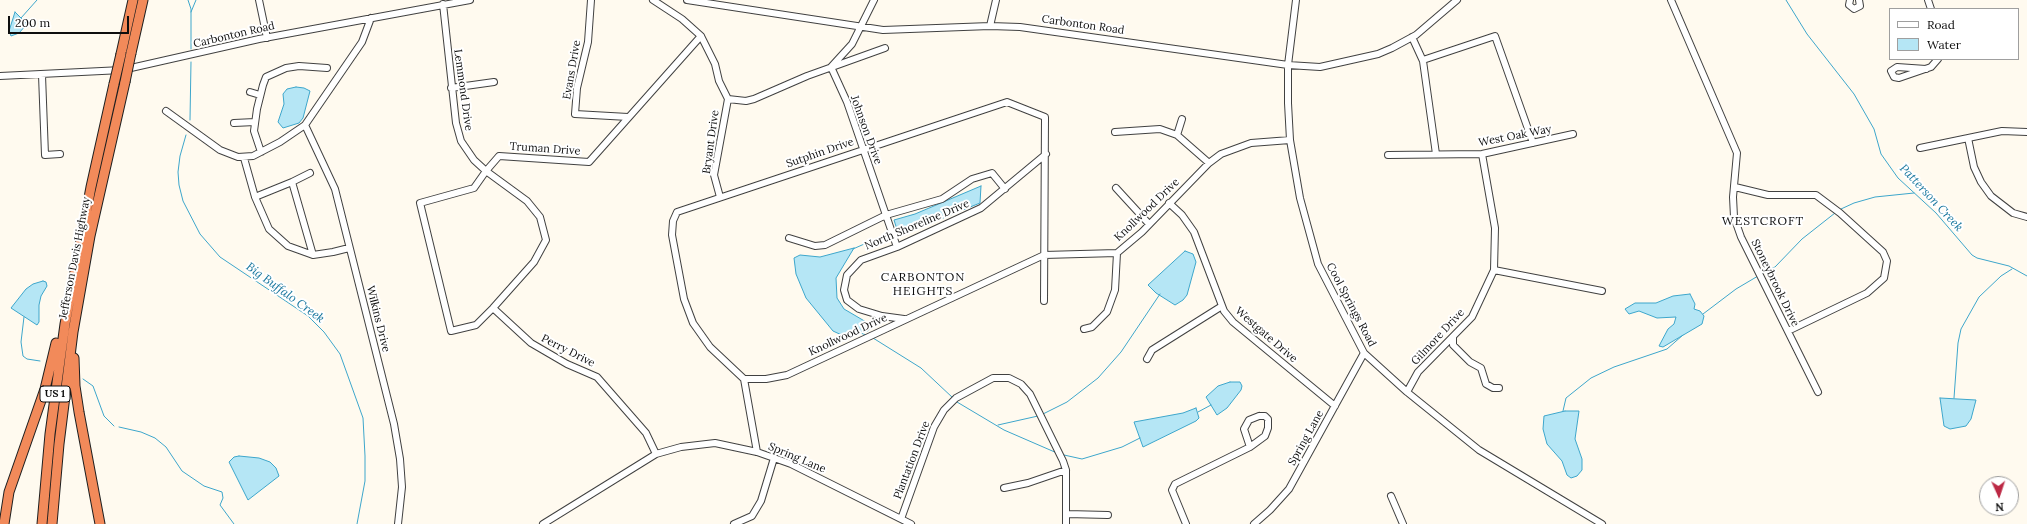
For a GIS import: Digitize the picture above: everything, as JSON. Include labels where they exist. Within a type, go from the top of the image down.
[{"type":"highway","name":"Jefferson Davis Highway","points":[[42,524],[55,391],[75,266],[133,0]]},
{"type":"highway","name":"Jefferson Davis Highway","points":[[52,524],[59,444],[73,332],[90,236],[143,0]]},
{"type":"highway","points":[[4,524],[9,492],[45,389],[67,290],[75,266]]},
{"type":"highway","points":[[73,332],[75,386],[100,524]]},
{"type":"street","points":[[259,0],[267,38]]},
{"type":"street","name":"Carbonton Road","points":[[0,76],[122,70],[267,38],[470,0]]},
{"type":"street","name":"Evans Drive","points":[[591,0],[588,42],[577,88],[575,114],[628,117]]},
{"type":"street","name":"Bryant Drive","points":[[653,0],[682,19],[701,36],[715,64],[719,81],[728,100],[714,175],[720,197]]},
{"type":"street","name":"Carbonton Road","points":[[687,0],[885,30],[990,26],[1034,29],[1288,65],[1320,67],[1349,62],[1378,54],[1412,37],[1458,0]]},
{"type":"street","points":[[831,67],[852,44],[874,0]]},
{"type":"street","points":[[990,26],[996,0]]},
{"type":"street","name":"Cool Springs Road","points":[[1296,0],[1288,65],[1288,104],[1290,140],[1300,198],[1318,264],[1364,353],[1407,392],[1479,450],[1602,524]]},
{"type":"street","name":"Stoneybrook Drive","points":[[1671,0],[1737,153],[1733,197],[1734,217],[1738,228],[1818,392]]},
{"type":"street","points":[[1850,0],[1849,5],[1854,9],[1860,6],[1860,0]]},
{"type":"street","name":"Lemmond Drive","points":[[443,4],[451,88],[456,123],[461,141],[474,160],[486,171],[527,201],[540,217],[546,240],[534,262],[476,325],[451,331],[450,324]]},
{"type":"street","points":[[166,111],[220,150],[244,158],[253,156],[305,125],[362,42],[371,18]]},
{"type":"street","name":"Truman Drive","points":[[450,324],[420,203],[474,188],[499,156],[589,162],[701,36]]},
{"type":"street","points":[[1423,60],[1495,36],[1533,143]]},
{"type":"street","points":[[1412,37],[1423,60],[1436,154]]},
{"type":"street","points":[[728,100],[746,101],[754,99],[831,67],[885,48]]},
{"type":"street","points":[[1926,69],[1897,67],[1891,71],[1894,77],[1899,78],[1926,69],[1931,67],[1937,60]]},
{"type":"street","points":[[261,152],[254,131],[260,95],[266,76],[286,68],[299,66],[327,68]]},
{"type":"street","name":"Johnson Drive","points":[[831,67],[847,102],[897,247]]},
{"type":"street","points":[[42,75],[45,155],[60,154]]},
{"type":"street","points":[[451,88],[494,82]]},
{"type":"street","points":[[250,92],[260,95]]},
{"type":"street","name":"Sutphin Drive","points":[[744,379],[710,347],[693,324],[684,299],[672,235],[673,221],[677,212],[863,148],[1007,102],[1045,117],[1046,154],[1044,301]]},
{"type":"street","points":[[1177,135],[1182,119]]},
{"type":"street","points":[[234,123],[255,122]]},
{"type":"street","name":"Wilkins Drive","points":[[305,125],[335,189],[394,424],[400,459],[402,487],[398,524]]},
{"type":"street","points":[[1116,132],[1160,129],[1177,135],[1208,163]]},
{"type":"street","points":[[1920,148],[2002,131],[2027,132]]},
{"type":"street","name":"West Oak Way","points":[[1388,155],[1482,154],[1573,134]]},
{"type":"street","points":[[1968,138],[1974,167],[1981,182],[1991,196],[2013,213],[2027,217]]},
{"type":"street","name":"Knollwood Drive","points":[[744,379],[766,379],[787,374],[1044,255],[1117,253],[1149,224],[1208,163],[1222,154],[1251,143],[1290,140]]},
{"type":"street","name":"North Shoreline Drive","points":[[905,319],[882,316],[859,309],[847,300],[844,290],[847,275],[862,260],[897,247],[981,208],[1046,154]]},
{"type":"street","name":"Gilmore Drive","points":[[1407,392],[1418,372],[1472,316],[1494,270],[1494,228],[1482,154]]},
{"type":"street","points":[[244,158],[255,197],[269,229],[288,246],[313,255],[349,248]]},
{"type":"street","points":[[255,197],[310,173]]},
{"type":"street","points":[[789,238],[815,246],[825,246],[886,215],[942,199],[972,179],[992,173],[1005,189]]},
{"type":"street","points":[[292,182],[313,255]]},
{"type":"street","points":[[1735,187],[1768,195],[1816,195],[1840,213],[1883,252],[1887,261],[1884,278],[1868,293],[1788,331]]},
{"type":"street","points":[[1116,188],[1149,224]]},
{"type":"street","name":"Westgate Drive","points":[[1169,203],[1182,215],[1194,232],[1222,306],[1233,322],[1335,406]]},
{"type":"street","points":[[1084,329],[1092,327],[1107,312],[1115,290],[1117,253]]},
{"type":"street","points":[[1494,270],[1602,290]]},
{"type":"street","points":[[1147,359],[1152,350],[1222,306]]},
{"type":"street","name":"Perry Drive","points":[[493,308],[531,343],[567,364],[597,377],[646,434],[656,454]]},
{"type":"street","points":[[1453,337],[1453,345],[1470,362],[1481,368],[1486,384],[1493,388],[1499,388]]},
{"type":"street","name":"Spring Lane","points":[[1254,524],[1270,510],[1289,489],[1364,353]]},
{"type":"street","name":"Plantation Drive","points":[[901,519],[934,427],[944,410],[956,398],[993,378],[1009,378],[1021,384],[1030,394],[1063,461],[1066,470],[1066,524]]},
{"type":"street","points":[[744,379],[756,452]]},
{"type":"street","points":[[1186,524],[1172,490],[1175,484],[1250,446],[1265,436],[1268,428],[1268,419],[1265,416],[1254,417],[1246,424],[1245,435],[1250,446]]},
{"type":"street","name":"Spring Lane","points":[[543,524],[656,454],[681,447],[715,443],[756,452],[791,464],[910,524]]},
{"type":"street","points":[[734,524],[752,516],[762,501],[774,458]]},
{"type":"street","points":[[1004,488],[1066,470]]},
{"type":"street","points":[[1391,496],[1403,524]]},
{"type":"street","points":[[1067,514],[1108,515]]},
{"type":"water","points":[[15,12],[27,24],[19,33],[11,36],[9,31]]},
{"type":"water","points":[[296,87],[304,88],[310,91],[303,118],[299,123],[283,128],[278,122],[284,104],[283,94],[287,89]]},
{"type":"water","points":[[981,186],[980,203],[899,236],[894,220],[915,214]]},
{"type":"water","points":[[854,248],[836,278],[837,298],[844,309],[873,326],[868,331],[858,332],[853,336],[846,337],[833,331],[806,298],[796,274],[794,258],[800,255],[820,257]]},
{"type":"water","points":[[1185,251],[1193,254],[1196,262],[1187,295],[1183,300],[1175,305],[1156,293],[1148,285]]},
{"type":"water","points":[[43,281],[46,282],[47,286],[41,296],[39,305],[39,322],[37,325],[11,308],[26,289],[33,284]]},
{"type":"water","points":[[1690,294],[1695,304],[1694,309],[1700,311],[1704,316],[1702,324],[1663,347],[1659,346],[1668,329],[1674,324],[1676,317],[1657,318],[1639,311],[1629,314],[1625,309],[1635,303],[1656,303],[1673,296]]},
{"type":"water","points":[[1230,382],[1240,382],[1242,386],[1241,390],[1227,408],[1217,415],[1206,397],[1218,386]]},
{"type":"water","points":[[1940,398],[1976,400],[1971,419],[1966,426],[1950,429],[1944,426]]},
{"type":"water","points":[[1196,408],[1199,418],[1196,421],[1143,447],[1134,422],[1183,413]]},
{"type":"water","points":[[1565,411],[1579,411],[1575,439],[1582,459],[1582,470],[1577,476],[1571,478],[1567,475],[1562,461],[1547,444],[1543,429],[1544,416]]},
{"type":"water","points":[[234,457],[259,458],[270,462],[276,468],[279,476],[248,500],[229,462]]},
{"type":"waterway","points":[[21,18],[37,0]]},
{"type":"waterway","name":"Big Buffalo Creek","points":[[188,0],[191,9],[191,49]]},
{"type":"waterway","name":"Big Buffalo Creek","points":[[191,12],[196,0]]},
{"type":"waterway","name":"Patterson Creek","points":[[1786,0],[1807,34],[1854,94],[1874,129],[1881,154],[1898,178],[1936,213],[1972,255],[1977,258],[2009,266],[2027,276]]},
{"type":"waterway","name":"Big Buffalo Creek","points":[[190,120],[191,62]]},
{"type":"waterway","name":"Big Buffalo Creek","points":[[186,135],[180,156],[178,172],[179,185],[183,201],[200,234],[220,257],[308,316],[324,332],[340,354],[363,418],[365,481],[357,524]]},
{"type":"waterway","points":[[1841,209],[1854,203],[1875,197],[1914,193]]},
{"type":"waterway","points":[[1763,273],[1775,267],[1802,239],[1835,213]]},
{"type":"waterway","points":[[853,249],[889,233]]},
{"type":"waterway","points":[[1954,398],[1958,343],[1961,329],[1979,297],[2001,276],[2012,269]]},
{"type":"waterway","points":[[1703,314],[1736,289],[1758,276]]},
{"type":"waterway","points":[[1043,414],[1067,402],[1098,378],[1121,352],[1160,294]]},
{"type":"waterway","points":[[24,317],[21,342],[23,356],[27,359],[40,361]]},
{"type":"waterway","points":[[858,332],[866,335]]},
{"type":"waterway","points":[[1563,411],[1566,398],[1591,378],[1614,367],[1667,349],[1683,335]]},
{"type":"waterway","points":[[873,338],[921,368],[953,398]]},
{"type":"waterway","points":[[83,379],[93,386],[104,416],[114,426]]},
{"type":"waterway","points":[[957,402],[1004,430],[1057,453]]},
{"type":"waterway","points":[[1198,412],[1211,405]]},
{"type":"waterway","points":[[998,425],[1038,416]]},
{"type":"waterway","points":[[119,427],[141,432],[155,438],[166,447],[182,471],[204,486],[222,492],[223,498],[220,505],[234,524]]},
{"type":"waterway","points":[[1064,455],[1082,459],[1122,447],[1140,438]]},
{"type":"district","name":"WESTCROFT","points":[[1763,222]]},
{"type":"district","name":"CARBONTON HEIGHTS","points":[[923,285]]}]
